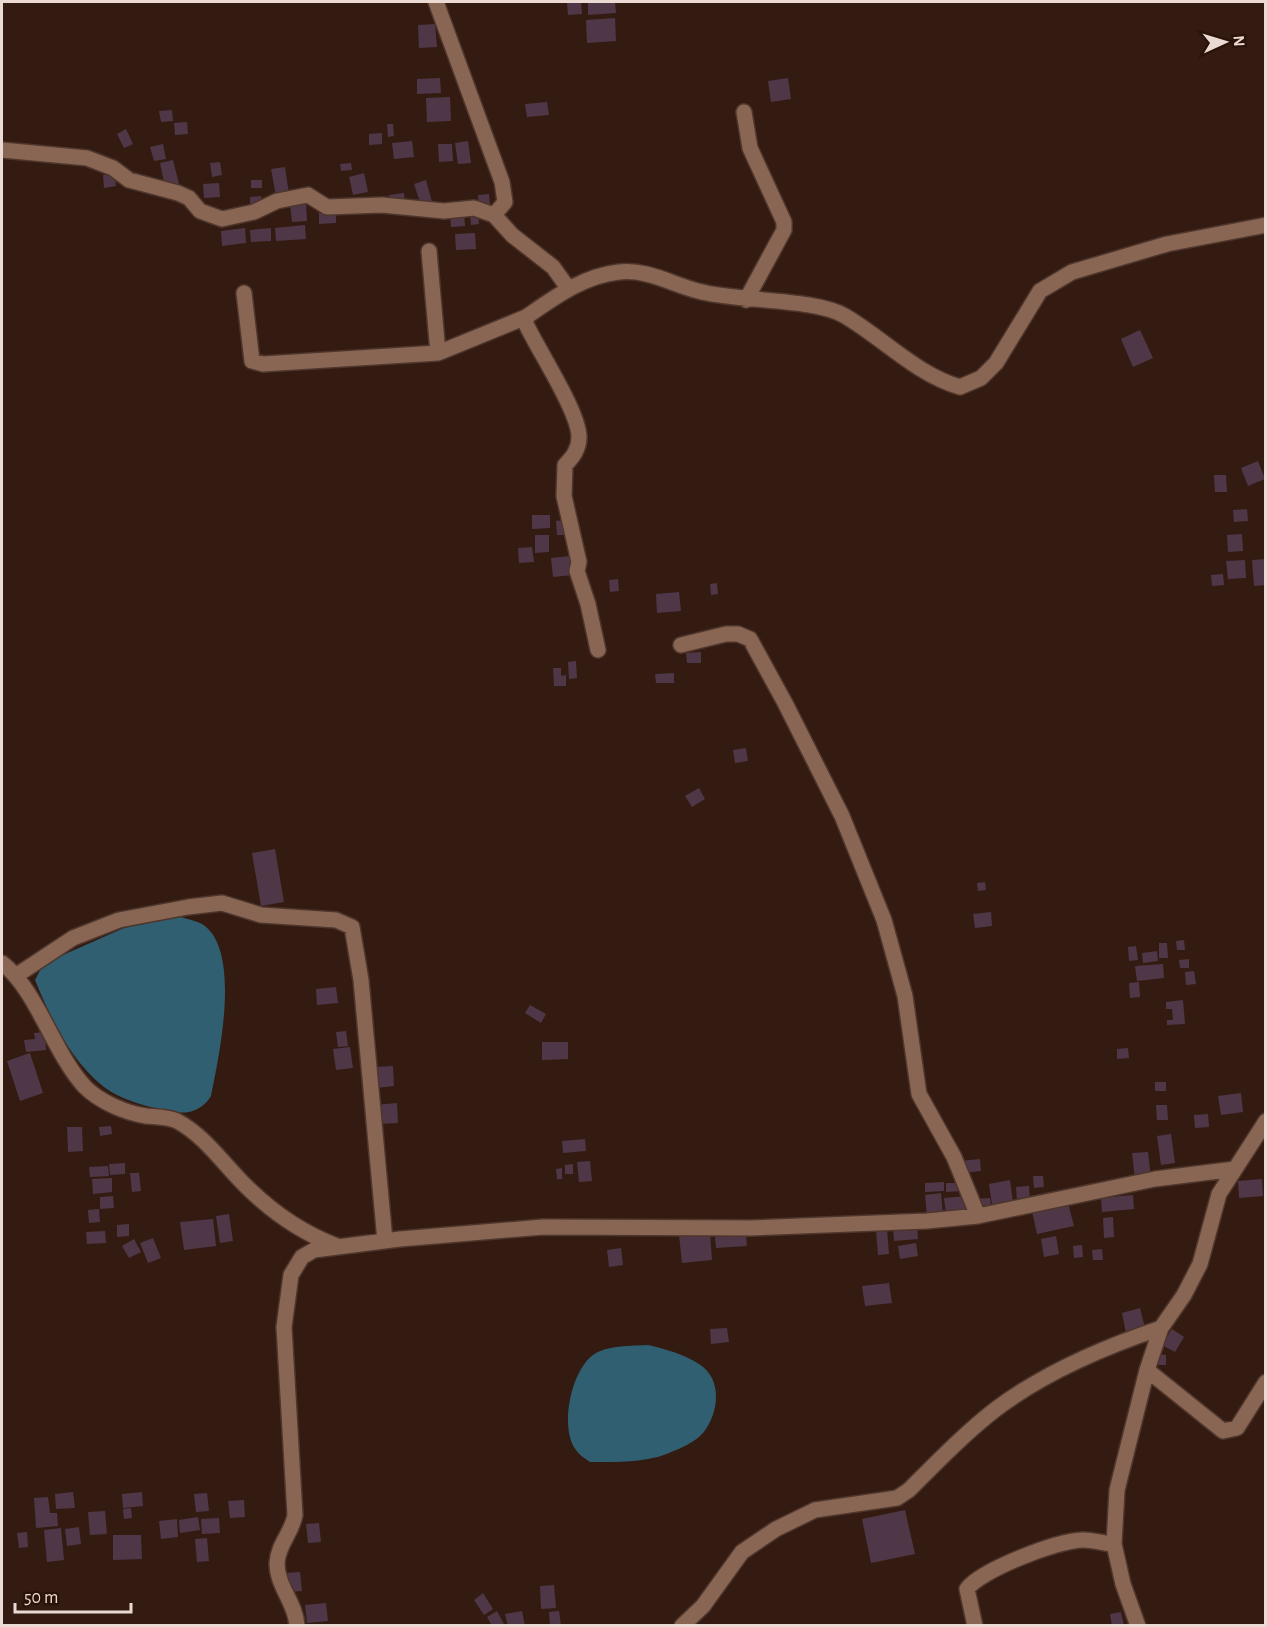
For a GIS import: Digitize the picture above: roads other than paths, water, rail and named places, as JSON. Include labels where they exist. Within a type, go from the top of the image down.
[{"type":"street","points":[[436,2],[502,182],[505,202],[494,215]]},
{"type":"street","points":[[744,112],[750,148],[784,222],[784,230],[746,300]]},
{"type":"street","points":[[2,150],[87,159],[113,168],[129,180],[178,193],[189,198],[200,211],[222,219],[254,212],[277,201],[308,195],[327,207],[382,205],[444,211],[474,208],[494,215],[512,235],[554,267],[568,288]]},
{"type":"street","points":[[244,293],[252,361],[263,364],[438,353],[526,317],[568,288],[598,276],[639,271],[697,291],[746,300],[824,307],[844,315],[932,376],[960,387],[981,378],[996,363],[1040,291],[1072,272],[1167,244],[1266,225]]},
{"type":"street","points":[[429,251],[438,353]]},
{"type":"street","points":[[526,317],[526,324],[570,409],[579,436],[575,454],[565,465],[564,496],[579,562],[577,571],[588,604],[598,650]]},
{"type":"street","points":[[681,645],[726,634],[738,634],[750,639],[785,703],[842,816],[884,920],[905,996],[919,1094],[954,1157],[978,1216]]},
{"type":"street","points":[[17,975],[73,938],[119,920],[188,907],[222,903],[261,915],[336,920],[352,927],[361,980],[385,1241]]},
{"type":"street","points":[[2,963],[17,975],[38,1014],[85,1087],[105,1101],[134,1114],[176,1120],[208,1145],[249,1190],[290,1222],[317,1239],[343,1248]]},
{"type":"street","points":[[1138,1626],[1123,1584],[1114,1545],[1117,1490],[1147,1370],[1161,1328],[1184,1295],[1200,1264],[1219,1194],[1266,1121]]},
{"type":"street","points":[[297,1626],[297,1612],[283,1590],[277,1565],[280,1545],[294,1524],[295,1515],[284,1327],[291,1275],[302,1257],[314,1250],[385,1241],[543,1227],[751,1228],[905,1222],[978,1216],[1155,1179],[1234,1169]]},
{"type":"street","points":[[682,1626],[702,1606],[742,1552],[776,1529],[815,1510],[897,1498],[909,1490],[995,1410],[1022,1391],[1096,1353],[1161,1328]]},
{"type":"street","points":[[1147,1370],[1223,1431],[1237,1428],[1266,1382]]},
{"type":"street","points":[[975,1626],[967,1589],[972,1582],[1055,1544],[1084,1539],[1114,1545]]},
{"type":"water","points":[[178,916],[202,924],[216,940],[222,959],[225,982],[222,1032],[211,1096],[196,1110],[184,1113],[141,1104],[117,1095],[104,1087],[71,1052],[35,980],[43,965],[63,955],[124,928]]},
{"type":"water","points":[[648,1345],[687,1357],[707,1370],[715,1387],[716,1397],[708,1425],[694,1441],[666,1454],[634,1461],[590,1462],[576,1450],[568,1428],[573,1386],[585,1363],[593,1355],[605,1349]]}]
